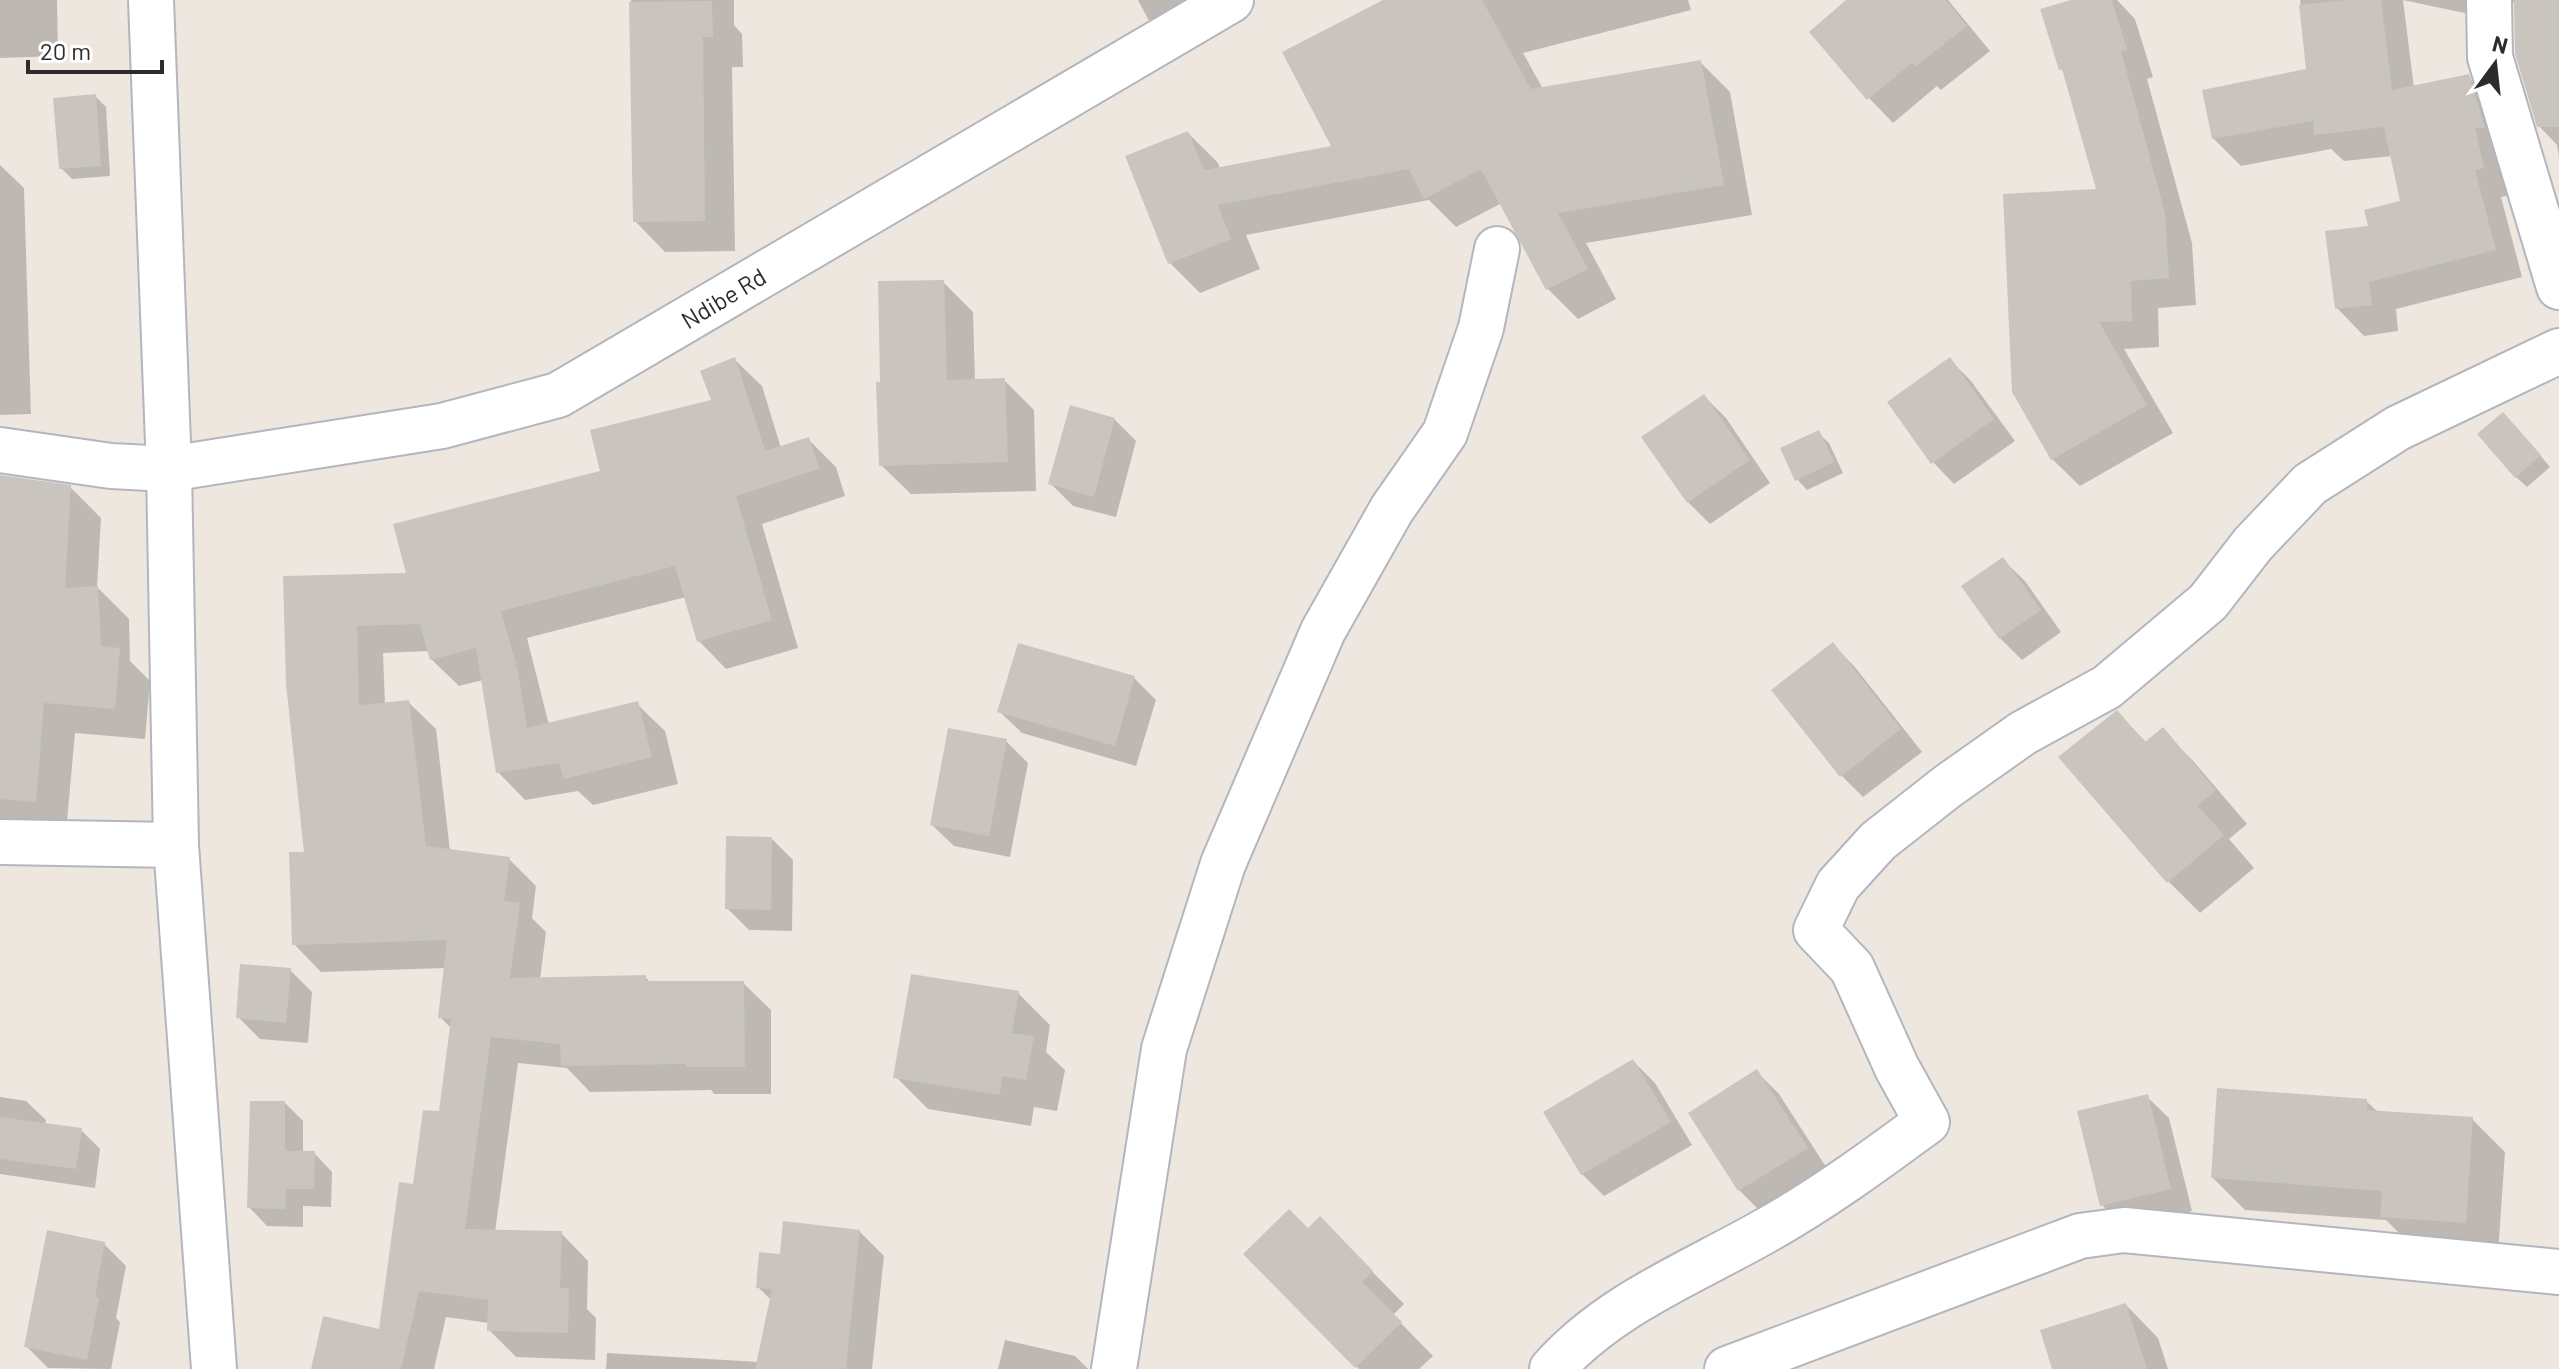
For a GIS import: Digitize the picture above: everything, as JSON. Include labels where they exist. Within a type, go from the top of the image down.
[{"type":"street","points":[[151,0],[169,469],[176,845],[214,1369]]},
{"type":"street","name":"Ndibe Rd","points":[[0,450],[111,466],[169,469],[442,426],[558,395],[1231,0]]},
{"type":"street","points":[[2489,0],[2490,57],[2559,287]]},
{"type":"street","points":[[1114,1369],[1164,1049],[1223,864],[1323,631],[1392,509],[1445,433],[1481,328],[1497,249]]},
{"type":"street","points":[[1552,1369],[1571,1348],[1630,1303],[1765,1231],[1849,1180],[1927,1122],[1897,1068],[1852,968],[1816,930],[1838,885],[1878,841],[2023,733],[2107,687],[2208,602],[2253,544],[2310,484],[2398,428],[2559,351]]},
{"type":"street","points":[[0,842],[176,845]]},
{"type":"street","points":[[1727,1369],[2080,1236],[2124,1230],[2559,1272]]},
{"type":"building","points":[[1383,0],[1482,0],[1531,89],[1701,60],[1724,185],[1558,213],[1588,269],[1546,290],[1479,170],[1424,199],[1409,169],[1218,205],[1231,239],[1168,264],[1125,156],[1188,131],[1204,170],[1331,146],[1282,52]]},
{"type":"building","points":[[1846,0],[1946,0],[1967,26],[1915,67],[1912,63],[1867,100],[1809,32]]},
{"type":"building","points":[[2071,0],[2112,0],[2127,50],[2121,51],[2165,213],[2169,278],[2131,281],[2132,321],[2099,322],[2147,405],[2051,460],[2012,392],[2003,194],[2096,189],[2062,69],[2059,70],[2040,9]]},
{"type":"building","points":[[2381,0],[2392,90],[2469,74],[2485,128],[2475,128],[2484,168],[2475,170],[2496,250],[2369,282],[2372,305],[2335,309],[2325,231],[2368,226],[2364,210],[2400,201],[2384,127],[2314,135],[2313,121],[2212,139],[2202,90],[2306,69],[2299,5]]},
{"type":"building","points":[[2514,0],[2559,0],[2559,127],[2537,127],[2515,53]]},
{"type":"building","points":[[712,1],[713,37],[703,37],[705,221],[633,222],[629,2]]},
{"type":"building","points":[[96,94],[101,166],[59,169],[53,98]]},
{"type":"building","points":[[944,280],[947,380],[1005,378],[1008,462],[879,466],[876,382],[880,382],[878,281]]},
{"type":"building","points":[[735,357],[765,451],[809,437],[819,469],[736,496],[772,620],[697,642],[675,566],[501,611],[518,671],[527,728],[638,701],[652,757],[564,779],[559,763],[496,773],[476,648],[430,660],[420,624],[357,626],[359,705],[409,700],[426,846],[510,857],[504,901],[520,903],[510,978],[646,975],[646,981],[744,981],[745,1067],[685,1067],[685,1064],[561,1066],[560,1044],[491,1037],[465,1229],[562,1231],[560,1288],[569,1288],[568,1333],[487,1331],[488,1300],[419,1291],[401,1369],[311,1369],[323,1316],[379,1329],[399,1182],[413,1184],[423,1110],[439,1111],[451,1019],[438,1018],[447,940],[292,945],[289,852],[304,852],[286,684],[283,576],[406,573],[393,524],[600,471],[590,430],[711,400],[700,371]]},
{"type":"building","points":[[1950,357],[1994,419],[1931,464],[1887,402]]},
{"type":"building","points":[[1704,394],[1750,460],[1687,503],[1641,437]]},
{"type":"building","points":[[1070,405],[1115,418],[1094,497],[1048,484]]},
{"type":"building","points":[[2503,412],[2541,455],[2515,478],[2477,434]]},
{"type":"building","points":[[1819,430],[1834,462],[1795,481],[1780,448]]},
{"type":"building","points":[[0,475],[71,485],[65,588],[98,586],[101,646],[120,648],[115,709],[44,703],[36,802],[0,799]]},
{"type":"building","points":[[2003,557],[2041,610],[1999,639],[1961,586]]},
{"type":"building","points":[[1833,642],[1901,729],[1840,777],[1771,690]]},
{"type":"building","points":[[1018,643],[1135,676],[1115,746],[997,712]]},
{"type":"building","points":[[2117,710],[2145,742],[2163,727],[2216,790],[2198,806],[2224,835],[2167,883],[2058,757]]},
{"type":"building","points":[[948,728],[1007,739],[989,836],[930,825]]},
{"type":"building","points":[[726,836],[772,837],[771,910],[725,909]]},
{"type":"building","points":[[240,964],[291,968],[286,1023],[236,1018]]},
{"type":"building","points":[[911,974],[1019,991],[1012,1033],[1034,1036],[1026,1080],[1002,1076],[1000,1095],[893,1078]]},
{"type":"building","points":[[1633,1059],[1671,1122],[1581,1175],[1543,1112]]},
{"type":"building","points":[[1757,1069],[1808,1148],[1738,1191],[1688,1113]]},
{"type":"building","points":[[2217,1088],[2367,1099],[2367,1110],[2473,1117],[2466,1223],[2380,1217],[2382,1191],[2211,1178]]},
{"type":"building","points":[[2148,1094],[2171,1189],[2100,1206],[2077,1111]]},
{"type":"building","points":[[250,1101],[285,1101],[285,1151],[315,1151],[314,1189],[286,1189],[285,1209],[247,1208]]},
{"type":"building","points":[[0,1117],[82,1128],[76,1169],[0,1159]]},
{"type":"building","points":[[1289,1209],[1308,1228],[1320,1216],[1373,1271],[1362,1282],[1402,1322],[1355,1368],[1243,1254]]},
{"type":"building","points":[[783,1221],[860,1230],[846,1369],[755,1369],[772,1289],[756,1288],[759,1252],[780,1254]]},
{"type":"building","points":[[47,1230],[105,1242],[95,1297],[99,1298],[87,1360],[24,1347]]},
{"type":"building","points":[[2126,1303],[2147,1369],[2052,1369],[2040,1330]]}]
